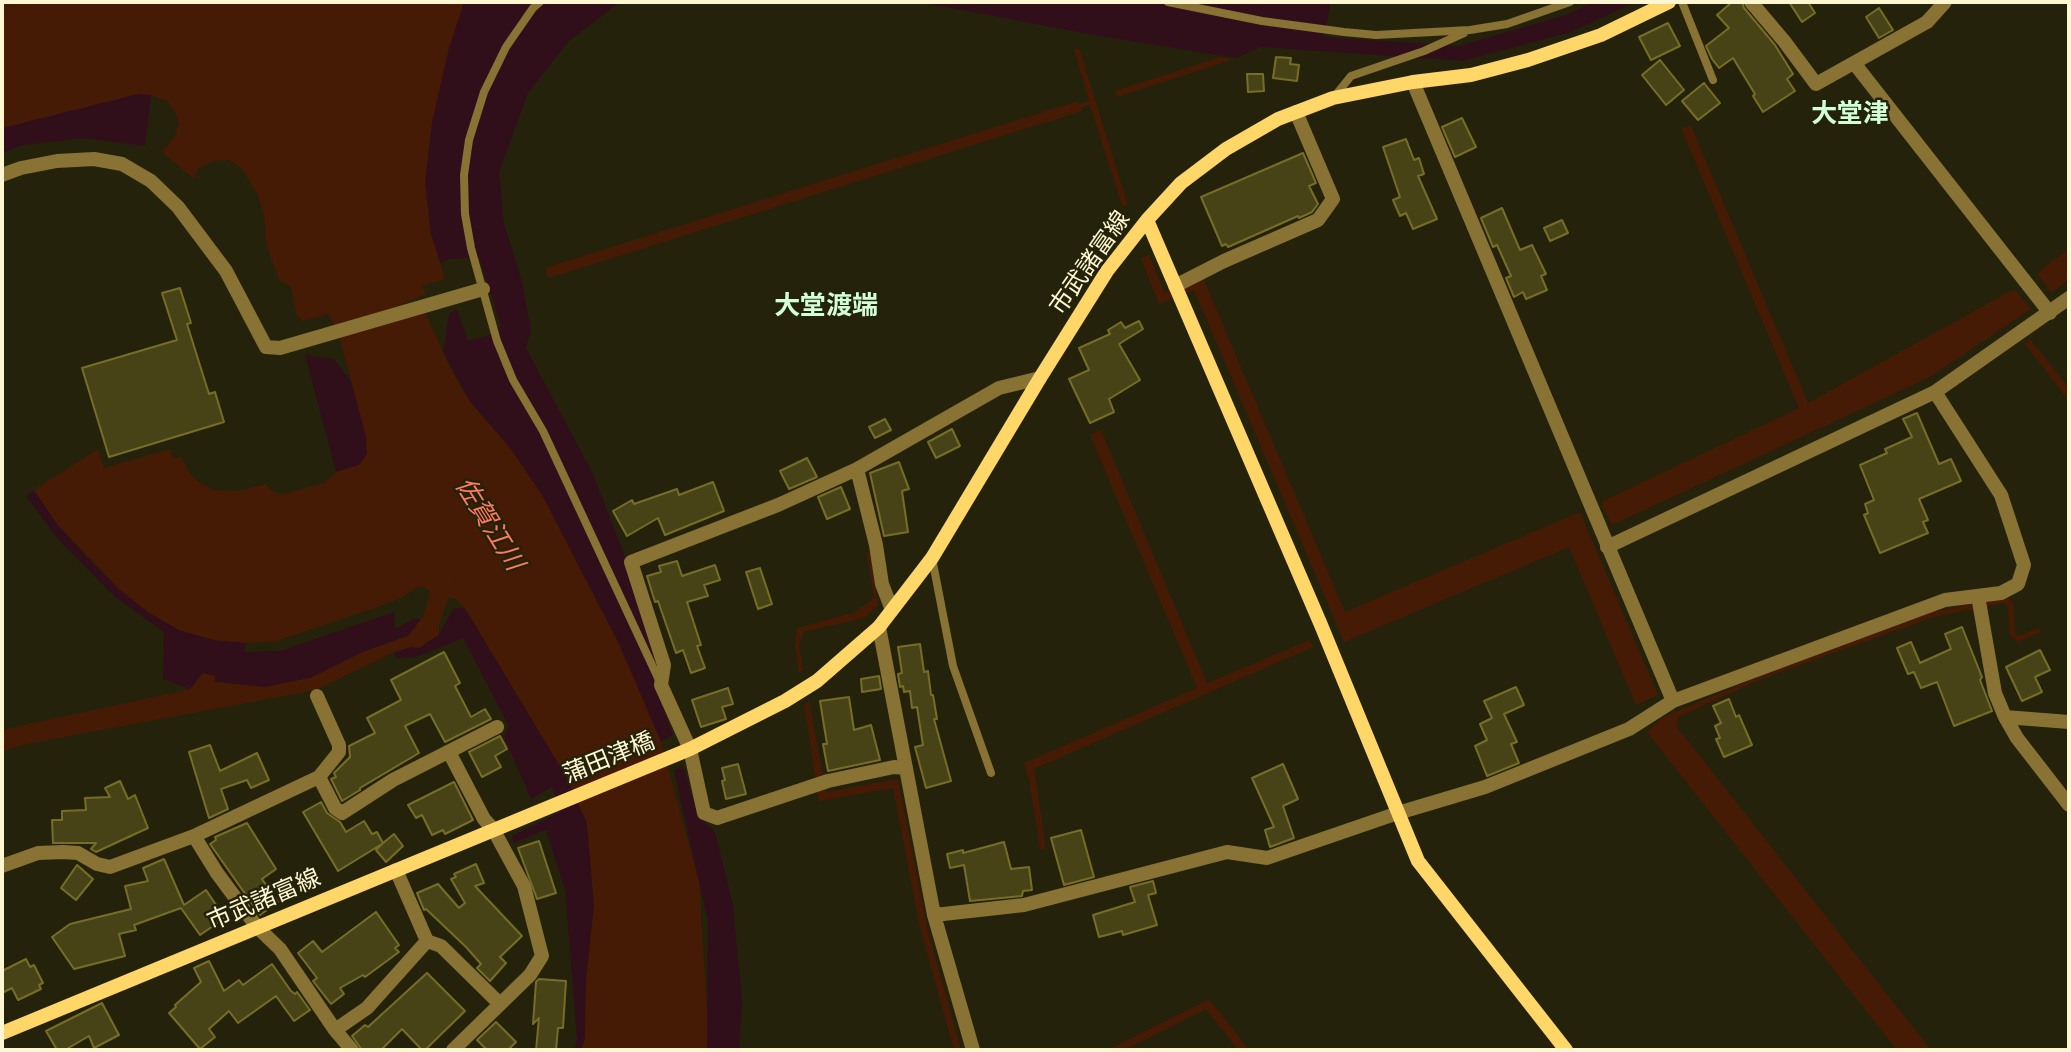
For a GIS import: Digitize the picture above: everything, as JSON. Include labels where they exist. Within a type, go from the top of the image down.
[{"type":"main road","name":"市武諸富線","points":[[690,749],[785,701],[817,681],[879,627],[932,558],[1108,271],[1147,220],[1181,183],[1226,149],[1278,119],[1296,112],[1334,98],[1413,82],[1471,75],[1528,60],[1601,35],[1669,2]]},
{"type":"main road","points":[[1147,220],[1321,625],[1418,861],[1566,1050]]},
{"type":"main road","name":"蒲田津橋","points":[[544,809],[690,749]]},
{"type":"main road","name":"市武諸富線","points":[[2,1033],[544,809]]},
{"type":"street","points":[[1751,2],[1816,84],[1927,22],[1945,2]]},
{"type":"street","points":[[1854,63],[2050,313]]},
{"type":"street","points":[[1413,82],[1673,701]]},
{"type":"street","points":[[1175,285],[1318,220],[1333,198],[1296,112]]},
{"type":"street","points":[[2,175],[57,161],[94,159],[122,164],[151,181],[178,207],[202,236],[226,271],[266,347],[280,348],[483,289]]},
{"type":"street","points":[[1607,547],[1935,392],[2069,298]]},
{"type":"street","points":[[905,768],[894,767],[828,781],[761,806],[717,818],[710,817],[701,808],[690,749],[661,685],[664,665],[631,562],[778,505],[857,469],[999,388],[1040,378]]},
{"type":"street","points":[[934,915],[1024,905],[1227,852],[1267,858],[1398,813],[1485,788],[1629,729],[1673,701],[1945,600],[1979,603],[2001,593],[2018,584],[2024,565],[2001,495],[1935,392]]},
{"type":"street","points":[[857,469],[876,545],[882,584],[892,610]]},
{"type":"street","points":[[1979,603],[1995,693],[2005,717],[2017,738],[2069,805]]},
{"type":"street","points":[[879,627],[934,915],[973,1050]]},
{"type":"street","points":[[2,866],[38,853],[63,852],[78,853],[97,864],[110,867],[194,836],[319,777],[339,752],[339,746],[317,696]]},
{"type":"street","points":[[2005,717],[2069,722]]},
{"type":"street","points":[[319,777],[335,808],[342,813],[393,780],[497,727]]},
{"type":"street","points":[[449,752],[484,819],[524,886],[542,956],[530,975],[453,1050]]},
{"type":"street","points":[[194,836],[257,928],[280,949],[335,1030],[352,1050]]},
{"type":"street","points":[[396,870],[427,941],[442,946],[500,1004]]},
{"type":"street","points":[[335,1030],[367,1008],[427,941]]},
{"type":"lane","points":[[540,2],[506,47],[484,92],[469,139],[464,175],[465,214],[471,248],[498,341],[513,380],[543,431],[661,685]]},
{"type":"lane","points":[[1168,2],[1262,21],[1376,34],[1470,30],[1507,24],[1570,2]]},
{"type":"lane","points":[[1682,2],[1713,80]]},
{"type":"lane","points":[[1334,98],[1351,76],[1424,51],[1470,30]]},
{"type":"lane","points":[[932,558],[953,666],[991,774]]},
{"type":"shaded area","points":[[441,2],[620,2],[568,42],[528,93],[499,172],[504,223],[522,282],[531,330],[526,348],[593,474],[626,559],[660,665],[654,683],[673,735],[661,742],[619,644],[542,495],[510,448],[471,403],[443,353],[449,313],[457,310],[468,341],[489,335],[501,326],[479,257],[449,259],[440,263],[445,279],[414,251]]},
{"type":"shaded area","points":[[919,2],[1331,2],[1324,37],[1459,46],[1569,14],[1593,2],[1636,2],[1571,32],[1463,61],[1261,47],[1237,58],[1094,35]]},
{"type":"shaded area","points":[[120,22],[176,114],[167,101],[151,95],[145,146],[83,138],[23,145],[2,153],[2,107]]},
{"type":"shaded area","points":[[305,355],[334,359],[354,386],[366,436],[367,454],[359,465],[336,472]]},
{"type":"shaded area","points":[[34,490],[57,524],[89,559],[118,588],[148,612],[179,630],[214,640],[247,643],[244,652],[280,651],[394,612],[395,629],[414,619],[425,619],[413,634],[363,652],[310,678],[265,687],[214,682],[190,689],[163,679],[164,632],[114,596],[56,537],[26,496]]},
{"type":"shaded area","points":[[454,608],[465,608],[567,778],[587,823],[594,906],[582,1050],[574,1050],[577,1039],[565,890],[546,830],[513,843],[512,836],[560,812],[552,787],[531,799],[504,737],[509,726],[463,638],[417,657],[397,658],[394,652],[426,643],[439,634]]},
{"type":"shaded area","points":[[683,766],[698,815],[715,832],[733,905],[742,1001],[739,1050],[707,1050],[708,922],[674,770]]},
{"type":"water","points":[[2,2],[464,2],[449,48],[432,122],[425,182],[431,234],[445,279],[422,286],[426,294],[379,314],[335,326],[329,314],[303,321],[297,316],[291,287],[279,280],[266,244],[264,215],[258,195],[242,169],[229,160],[214,161],[199,168],[193,178],[162,152],[174,137],[179,123],[167,101],[138,94],[2,128]]},
{"type":"water","points":[[1079,48],[1128,205],[1122,206],[1090,105],[1081,108],[1082,111],[549,278],[545,268],[1078,101],[1080,104],[1089,101],[1074,49]]},
{"type":"water","points":[[1220,57],[1231,60],[1117,97],[1115,91]]},
{"type":"water","points":[[1691,126],[1808,403],[2014,289],[2031,309],[1930,377],[1612,525],[1601,502],[1799,408],[1681,128]]},
{"type":"water","points":[[2069,249],[2069,279],[2051,293],[2037,273]]},
{"type":"water","points":[[1149,255],[1165,293],[1203,278],[1345,612],[1580,512],[1658,695],[1636,705],[1569,547],[1344,642],[1194,290],[1159,304],[1141,258]]},
{"type":"water","name":"佐賀江川","points":[[425,313],[454,375],[471,403],[510,448],[542,495],[619,644],[661,742],[699,881],[707,1050],[582,1050],[594,906],[587,823],[567,778],[465,608],[455,599],[448,597],[444,604],[430,599],[429,590],[420,586],[401,598],[277,641],[247,643],[214,640],[179,630],[148,612],[118,588],[57,524],[34,490],[98,449],[104,468],[170,449],[173,458],[181,457],[193,478],[213,490],[239,491],[266,484],[281,495],[324,483],[336,472],[359,465],[367,454],[366,436],[339,336]]},
{"type":"water","points":[[2030,339],[2069,388],[2069,401],[2025,344]]},
{"type":"water","points":[[1101,430],[1207,683],[1310,640],[1313,647],[1034,769],[1046,849],[1040,849],[1024,763],[1197,688],[1090,435]]},
{"type":"water","points":[[867,552],[871,552],[878,605],[864,618],[803,632],[799,646],[803,670],[799,673],[795,644],[797,628],[855,612],[874,598]]},
{"type":"water","points":[[2009,597],[2013,604],[2017,636],[2039,628],[2041,632],[2018,642],[2010,636],[2008,608],[2005,603],[1933,617],[1761,679],[1678,717],[1677,727],[1931,1050],[1897,1050],[1647,732],[1663,717],[1758,677],[1931,612]]},
{"type":"water","points":[[425,619],[439,624],[439,635],[426,643],[394,652],[316,690],[21,745],[2,752],[2,730],[190,689],[203,673],[215,676],[215,682],[265,687],[310,678],[363,652],[413,634]]},
{"type":"water","points":[[809,701],[826,792],[898,779],[927,927],[961,1050],[954,1050],[920,928],[893,788],[819,801],[804,704]]},
{"type":"water","points":[[1209,999],[1249,1050],[1238,1050],[1206,1009],[1125,1050],[1107,1050]]},
{"type":"building","points":[[1732,2],[1742,2],[1793,74],[1787,79],[1795,91],[1763,112],[1733,58],[1719,68],[1706,46],[1729,28],[1717,15]]},
{"type":"building","points":[[1789,2],[1808,2],[1815,13],[1802,22]]},
{"type":"building","points":[[1879,8],[1893,30],[1879,38],[1866,17]]},
{"type":"building","points":[[1668,23],[1680,46],[1651,60],[1639,37]]},
{"type":"building","points":[[1276,57],[1291,58],[1290,64],[1299,65],[1297,81],[1273,78]]},
{"type":"building","points":[[1660,60],[1684,90],[1666,105],[1642,75]]},
{"type":"building","points":[[1247,74],[1263,74],[1264,91],[1248,92]]},
{"type":"building","points":[[1704,83],[1720,103],[1698,120],[1682,101]]},
{"type":"building","points":[[1462,118],[1476,147],[1455,157],[1442,127]]},
{"type":"building","points":[[1406,139],[1414,160],[1419,158],[1424,174],[1418,176],[1437,219],[1413,229],[1406,213],[1400,216],[1393,200],[1400,197],[1383,147]]},
{"type":"building","points":[[1303,153],[1316,183],[1309,186],[1318,204],[1312,212],[1228,247],[1226,244],[1222,246],[1201,197]]},
{"type":"building","points":[[1502,208],[1520,250],[1532,245],[1546,274],[1541,276],[1547,290],[1526,299],[1523,292],[1514,297],[1506,278],[1511,276],[1497,245],[1493,247],[1481,218]]},
{"type":"building","points":[[1562,220],[1568,233],[1550,241],[1544,228]]},
{"type":"building","points":[[180,288],[191,323],[187,324],[209,394],[215,392],[224,422],[109,457],[82,368],[177,340],[162,293]]},
{"type":"building","points":[[1139,321],[1143,329],[1119,344],[1140,380],[1109,399],[1114,412],[1090,423],[1069,379],[1089,370],[1079,348],[1110,334],[1108,330],[1121,322],[1125,328]]},
{"type":"building","points":[[1917,413],[1939,464],[1951,459],[1961,481],[1919,499],[1928,520],[1923,522],[1928,533],[1880,553],[1864,515],[1868,513],[1865,504],[1874,500],[1860,465],[1887,453],[1885,449],[1912,437],[1903,419]]},
{"type":"building","points":[[885,419],[891,430],[875,438],[869,427]]},
{"type":"building","points":[[952,429],[960,446],[936,458],[928,442]]},
{"type":"building","points":[[807,458],[817,477],[789,489],[780,471]]},
{"type":"building","points":[[899,462],[909,489],[902,491],[908,532],[884,536],[870,473]]},
{"type":"building","points":[[713,482],[724,511],[665,535],[658,518],[627,536],[613,511],[632,500],[634,504],[677,489],[679,495]]},
{"type":"building","points":[[841,487],[850,509],[827,519],[818,497]]},
{"type":"building","points":[[677,561],[682,576],[715,565],[720,580],[704,585],[708,596],[687,602],[701,645],[697,646],[705,668],[691,673],[683,650],[676,653],[647,576],[661,572],[659,566]]},
{"type":"building","points":[[760,568],[772,604],[758,609],[746,572]]},
{"type":"building","points":[[1962,627],[1992,711],[1954,726],[1937,682],[1921,688],[1914,672],[1908,674],[1897,648],[1911,642],[1920,663],[1951,649],[1945,634]]},
{"type":"building","points":[[920,644],[924,672],[928,671],[933,695],[937,719],[934,719],[951,781],[926,788],[915,747],[923,745],[917,707],[912,708],[910,691],[904,692],[903,686],[900,687],[898,674],[902,673],[898,647]]},
{"type":"building","points":[[2040,650],[2050,670],[2035,677],[2042,692],[2022,701],[2006,667]]},
{"type":"building","points":[[444,652],[460,683],[455,686],[471,717],[485,709],[491,719],[445,742],[430,714],[405,726],[419,753],[342,801],[331,779],[336,777],[334,773],[350,757],[349,746],[375,733],[367,718],[401,700],[391,680]]},
{"type":"building","points":[[879,676],[881,689],[862,692],[861,679]]},
{"type":"building","points":[[1516,687],[1524,705],[1504,714],[1517,742],[1511,744],[1519,763],[1487,776],[1475,746],[1487,740],[1480,724],[1492,718],[1484,701]]},
{"type":"building","points":[[728,688],[733,704],[722,707],[726,719],[701,727],[692,700]]},
{"type":"building","points":[[849,697],[854,730],[871,725],[880,760],[828,771],[820,701]]},
{"type":"building","points":[[1729,699],[1752,745],[1724,757],[1716,739],[1720,738],[1715,726],[1721,723],[1713,706]]},
{"type":"building","points":[[500,736],[507,749],[495,756],[501,767],[482,777],[469,752]]},
{"type":"building","points":[[210,745],[220,771],[257,753],[269,780],[251,788],[247,780],[221,789],[228,809],[209,818],[189,752]]},
{"type":"building","points":[[738,764],[746,794],[726,799],[722,768]]},
{"type":"building","points":[[1283,764],[1298,799],[1283,806],[1294,838],[1270,847],[1265,830],[1274,827],[1252,778]]},
{"type":"building","points":[[120,781],[128,799],[135,795],[148,828],[96,852],[91,849],[96,843],[53,843],[52,820],[62,820],[62,811],[86,810],[85,798],[110,797],[105,788]]},
{"type":"building","points":[[454,782],[473,820],[445,834],[443,830],[432,835],[422,815],[416,818],[408,805]]},
{"type":"building","points":[[321,802],[327,813],[340,822],[346,832],[364,821],[372,834],[377,832],[383,843],[394,834],[403,846],[386,862],[376,850],[382,844],[338,871],[303,812]]},
{"type":"building","points":[[247,823],[276,869],[262,879],[278,902],[260,915],[210,844],[216,840],[215,837]]},
{"type":"building","points":[[1081,830],[1094,877],[1064,885],[1051,838]]},
{"type":"building","points":[[539,841],[556,893],[537,899],[518,848]]},
{"type":"building","points":[[1004,842],[1011,869],[1029,867],[1032,890],[1023,891],[1022,896],[970,901],[964,865],[950,868],[947,854],[963,850],[963,853]]},
{"type":"building","points":[[164,859],[184,905],[206,890],[225,918],[200,935],[181,908],[134,925],[136,930],[119,934],[125,956],[74,969],[52,937],[70,924],[131,909],[125,886],[148,881],[143,868]]},
{"type":"building","points":[[476,864],[484,883],[475,886],[522,936],[500,957],[506,963],[490,981],[477,968],[481,964],[466,947],[424,910],[417,893],[438,884],[459,908],[465,903],[451,879],[456,877],[454,874]]},
{"type":"building","points":[[77,865],[93,879],[76,900],[61,888]]},
{"type":"building","points":[[1153,881],[1156,893],[1148,895],[1157,925],[1123,935],[1122,931],[1099,937],[1093,915],[1135,902],[1130,887]]},
{"type":"building","points":[[376,912],[399,945],[395,948],[399,952],[365,977],[363,975],[340,988],[344,994],[331,1004],[313,981],[317,978],[298,953],[313,941],[322,952]]},
{"type":"building","points":[[26,959],[30,967],[34,965],[43,983],[39,985],[41,989],[18,1000],[12,988],[2,993],[2,971]]},
{"type":"building","points":[[209,961],[224,991],[239,980],[243,985],[272,964],[291,991],[295,994],[297,992],[310,1010],[294,1021],[276,996],[238,1023],[229,1011],[209,1029],[215,1037],[200,1049],[169,1013],[201,982],[194,968]]},
{"type":"building","points":[[427,973],[465,1011],[425,1050],[402,1029],[381,1050],[362,1050],[352,1036],[365,1025],[368,1027]]},
{"type":"building","points":[[539,979],[566,981],[563,1028],[558,1028],[556,1050],[536,1050],[539,1018],[533,1024],[536,982]]},
{"type":"building","points":[[102,1003],[119,1035],[94,1048],[89,1036],[65,1050],[57,1050],[46,1031]]},
{"type":"building","points":[[496,1022],[516,1042],[508,1050],[487,1050],[477,1040]]},
{"type":"waterway","points":[[417,639],[431,621],[447,581]]},
{"type":"district","name":"大堂津","points":[[1850,114]]},
{"type":"district","name":"大堂渡端","points":[[826,306]]}]
